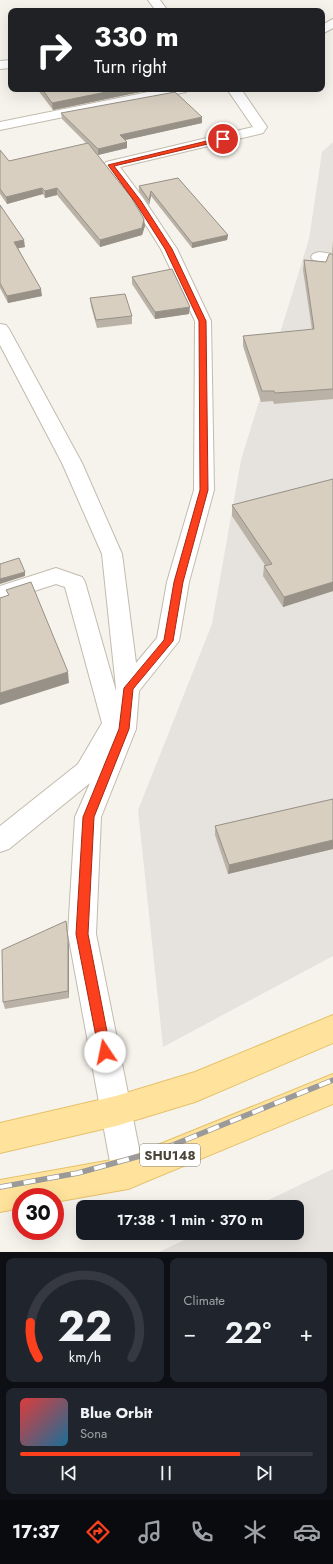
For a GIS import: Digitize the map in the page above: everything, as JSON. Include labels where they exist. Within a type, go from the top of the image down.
[{"type":"main road","points":[[0,1138],[116,1111],[195,1088],[333,1029]]},
{"type":"main road","name":"SHU148","points":[[0,1196],[128,1173],[333,1089]]},
{"type":"street","points":[[0,126],[80,111],[167,92]]},
{"type":"street","points":[[128,688],[168,641],[178,582],[204,490],[203,321],[169,249],[138,201],[111,165],[258,130],[260,127],[236,92]]},
{"type":"street","points":[[0,329],[72,463],[112,554],[128,688],[124,729],[88,817],[82,934],[128,1173]]},
{"type":"street","points":[[0,594],[56,576],[74,582],[114,724],[87,771],[1,846]]},
{"type":"shaded area","points":[[333,142],[333,956],[163,1047],[138,810],[212,624],[241,460],[309,239],[322,152]]},
{"type":"shaded area","points":[[333,1169],[333,1252],[159,1252],[184,1240],[304,1240],[304,1200],[269,1200]]},
{"type":"building","points":[[44,92],[106,92],[52,103]]},
{"type":"building","points":[[175,92],[202,117],[120,135],[127,142],[98,149],[61,113]]},
{"type":"building","points":[[88,143],[131,197],[144,219],[142,228],[100,240],[57,188],[45,191],[42,188],[6,197],[0,189],[0,150],[9,161]]},
{"type":"building","points":[[178,178],[228,235],[192,243],[151,191],[149,200],[139,186]]},
{"type":"building","points":[[0,205],[24,240],[14,242],[41,289],[7,296],[0,283]]},
{"type":"building","points":[[329,254],[333,254],[333,389],[275,393],[274,391],[262,391],[243,336],[314,329],[304,260],[326,262]]},
{"type":"building","points":[[172,269],[190,307],[155,312],[132,277]]},
{"type":"building","points":[[125,294],[132,316],[96,320],[90,298]]},
{"type":"building","points":[[333,479],[333,582],[284,597],[264,566],[272,564],[232,505]]},
{"type":"building","points":[[19,558],[25,572],[0,579],[0,564]]},
{"type":"building","points":[[31,582],[68,672],[0,693],[0,598],[9,595],[6,590]]},
{"type":"building","points":[[333,799],[333,840],[229,865],[215,826]]},
{"type":"building","points":[[66,921],[68,939],[68,991],[3,1002],[2,950]]},
{"type":"railway","points":[[0,1187],[78,1173],[158,1151],[333,1080]]},
{"type":"route","points":[[105,1052],[82,934],[88,817],[124,729],[128,688],[168,641],[178,582],[204,490],[203,321],[169,249],[138,201],[111,165],[223,139]]}]
